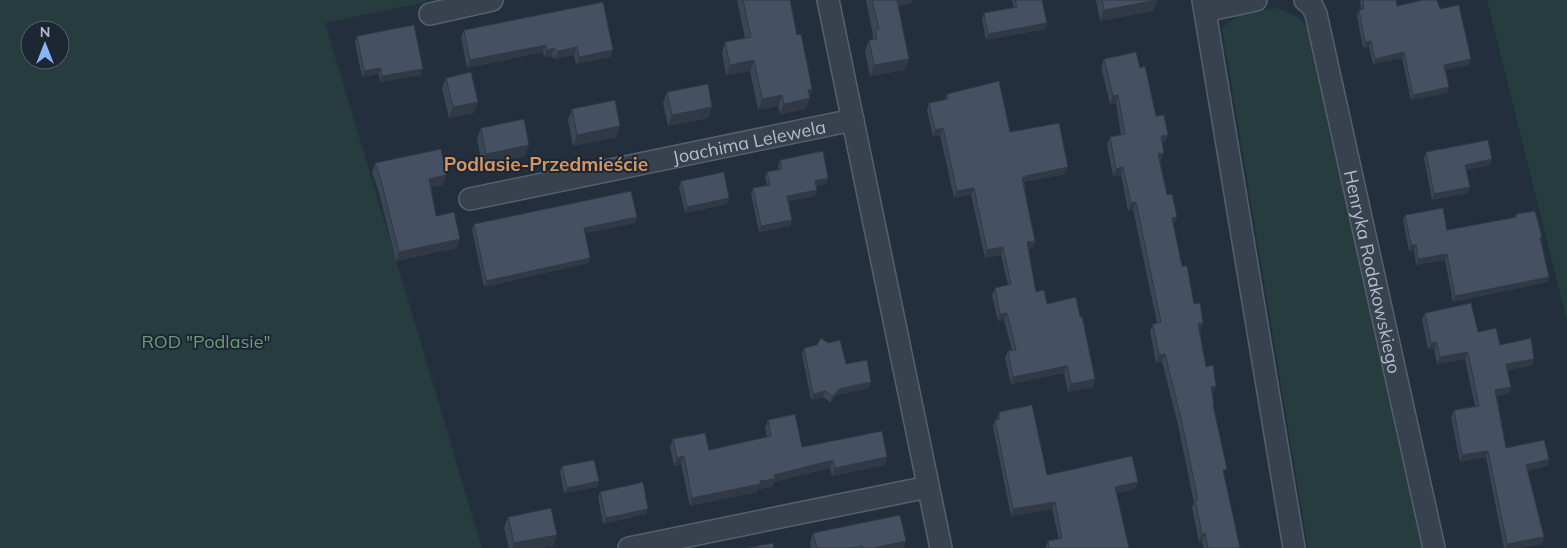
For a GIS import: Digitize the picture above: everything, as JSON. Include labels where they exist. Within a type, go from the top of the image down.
[{"type":"street","points":[[430,14],[492,0]]},
{"type":"street","points":[[828,0],[941,548]]},
{"type":"street","points":[[1256,0],[1204,5],[1294,548]]},
{"type":"street","name":"Henryka Rodakowskiego","points":[[1305,0],[1312,6],[1316,14],[1434,548]]},
{"type":"street","name":"Joachima Lelewela","points":[[470,198],[853,120]]},
{"type":"street","points":[[629,548],[928,487]]},
{"type":"green space","name":"ROD \"Podlasie\"","points":[[0,0],[426,0],[426,2],[325,23],[482,548],[0,548]]},
{"type":"green space","points":[[1487,0],[1567,0],[1567,321]]},
{"type":"green space","points":[[1278,8],[1298,17],[1311,30],[1422,548],[1308,548],[1222,28],[1240,14]]},
{"type":"building","points":[[743,0],[790,0],[797,35],[801,34],[807,63],[812,89],[808,90],[810,98],[784,104],[782,95],[762,99],[754,60],[730,65],[725,42],[751,37]]},
{"type":"building","points":[[872,0],[897,0],[909,59],[874,65],[869,40],[877,39],[875,30],[879,29]]},
{"type":"building","points":[[1015,0],[1042,0],[1047,23],[988,34],[984,13],[1017,7]]},
{"type":"building","points":[[1102,0],[1157,0],[1104,10]]},
{"type":"building","points":[[1363,0],[1396,0],[1397,6],[1423,0],[1437,0],[1440,9],[1459,5],[1471,59],[1444,65],[1449,87],[1413,95],[1404,52],[1375,59],[1371,41],[1365,42],[1359,10],[1364,9]]},
{"type":"building","points":[[603,2],[613,50],[579,57],[577,47],[558,51],[554,48],[547,50],[546,45],[470,60],[464,30]]},
{"type":"building","points":[[414,25],[423,69],[382,76],[381,68],[364,71],[357,36]]},
{"type":"building","points":[[1136,52],[1140,68],[1145,66],[1156,116],[1164,115],[1168,135],[1161,136],[1164,153],[1158,154],[1167,195],[1172,194],[1177,217],[1172,218],[1182,266],[1187,266],[1194,304],[1200,303],[1203,323],[1198,324],[1206,367],[1213,365],[1216,386],[1211,387],[1213,405],[1227,469],[1223,470],[1240,548],[1208,548],[1205,533],[1202,534],[1195,500],[1198,500],[1181,418],[1165,354],[1159,355],[1153,324],[1161,322],[1136,202],[1131,203],[1123,167],[1116,169],[1110,137],[1125,134],[1118,95],[1113,96],[1104,59]]},
{"type":"building","points":[[471,72],[478,102],[453,107],[446,78]]},
{"type":"building","points":[[999,81],[1010,132],[1059,123],[1068,167],[1022,178],[1035,241],[1027,242],[1036,292],[1044,290],[1047,304],[1076,297],[1080,317],[1082,316],[1095,379],[1071,384],[1067,366],[1013,377],[1008,351],[1016,350],[1007,313],[1000,314],[995,288],[1011,284],[1003,247],[987,250],[974,188],[957,191],[943,128],[935,130],[929,103],[948,99],[947,94]]},
{"type":"building","points":[[708,84],[712,107],[672,115],[667,92]]},
{"type":"building","points":[[615,100],[620,126],[577,135],[572,109]]},
{"type":"building","points":[[524,119],[529,145],[486,154],[481,128]]},
{"type":"building","points":[[1488,140],[1492,159],[1465,165],[1470,187],[1434,194],[1426,152]]},
{"type":"building","points":[[441,149],[446,175],[429,179],[436,216],[454,212],[460,239],[399,252],[375,163]]},
{"type":"building","points":[[823,151],[828,178],[815,181],[817,190],[787,196],[792,220],[761,226],[753,188],[770,185],[767,172],[782,169],[780,160]]},
{"type":"building","points":[[724,172],[729,198],[687,207],[681,181]]},
{"type":"building","points":[[631,191],[637,217],[584,228],[590,258],[486,281],[474,224]]},
{"type":"building","points":[[1443,208],[1447,230],[1517,217],[1516,214],[1535,211],[1549,277],[1455,296],[1447,254],[1418,259],[1416,245],[1411,245],[1405,215]]},
{"type":"building","points":[[1471,303],[1478,332],[1496,328],[1500,345],[1531,338],[1534,359],[1506,364],[1511,387],[1495,390],[1506,448],[1544,440],[1549,459],[1526,465],[1544,537],[1507,544],[1488,451],[1462,455],[1454,410],[1479,406],[1468,352],[1440,357],[1436,342],[1431,343],[1425,313]]},
{"type":"building","points":[[821,338],[828,343],[840,340],[846,364],[867,360],[871,382],[839,389],[833,396],[825,391],[813,394],[804,348],[817,345]]},
{"type":"building","points":[[1032,405],[1047,475],[1132,456],[1138,482],[1115,487],[1129,548],[1049,548],[1048,541],[1062,538],[1055,502],[1013,509],[995,420],[1000,419],[999,412]]},
{"type":"building","points":[[795,414],[802,447],[882,431],[887,457],[835,468],[833,460],[774,475],[775,479],[760,481],[760,484],[692,498],[684,456],[677,458],[673,439],[705,433],[709,450],[771,436],[768,420]]},
{"type":"building","points":[[594,460],[599,481],[567,488],[562,466]]},
{"type":"building","points":[[643,482],[648,509],[606,518],[600,492]]},
{"type":"building","points":[[551,508],[557,535],[514,543],[508,517]]},
{"type":"building","points":[[900,515],[906,541],[873,548],[863,548],[862,546],[852,548],[817,548],[813,533]]},
{"type":"building","points":[[773,543],[774,548],[746,548]]},
{"type":"district","name":"Podlasie-Przedmieście","points":[[546,164]]}]
